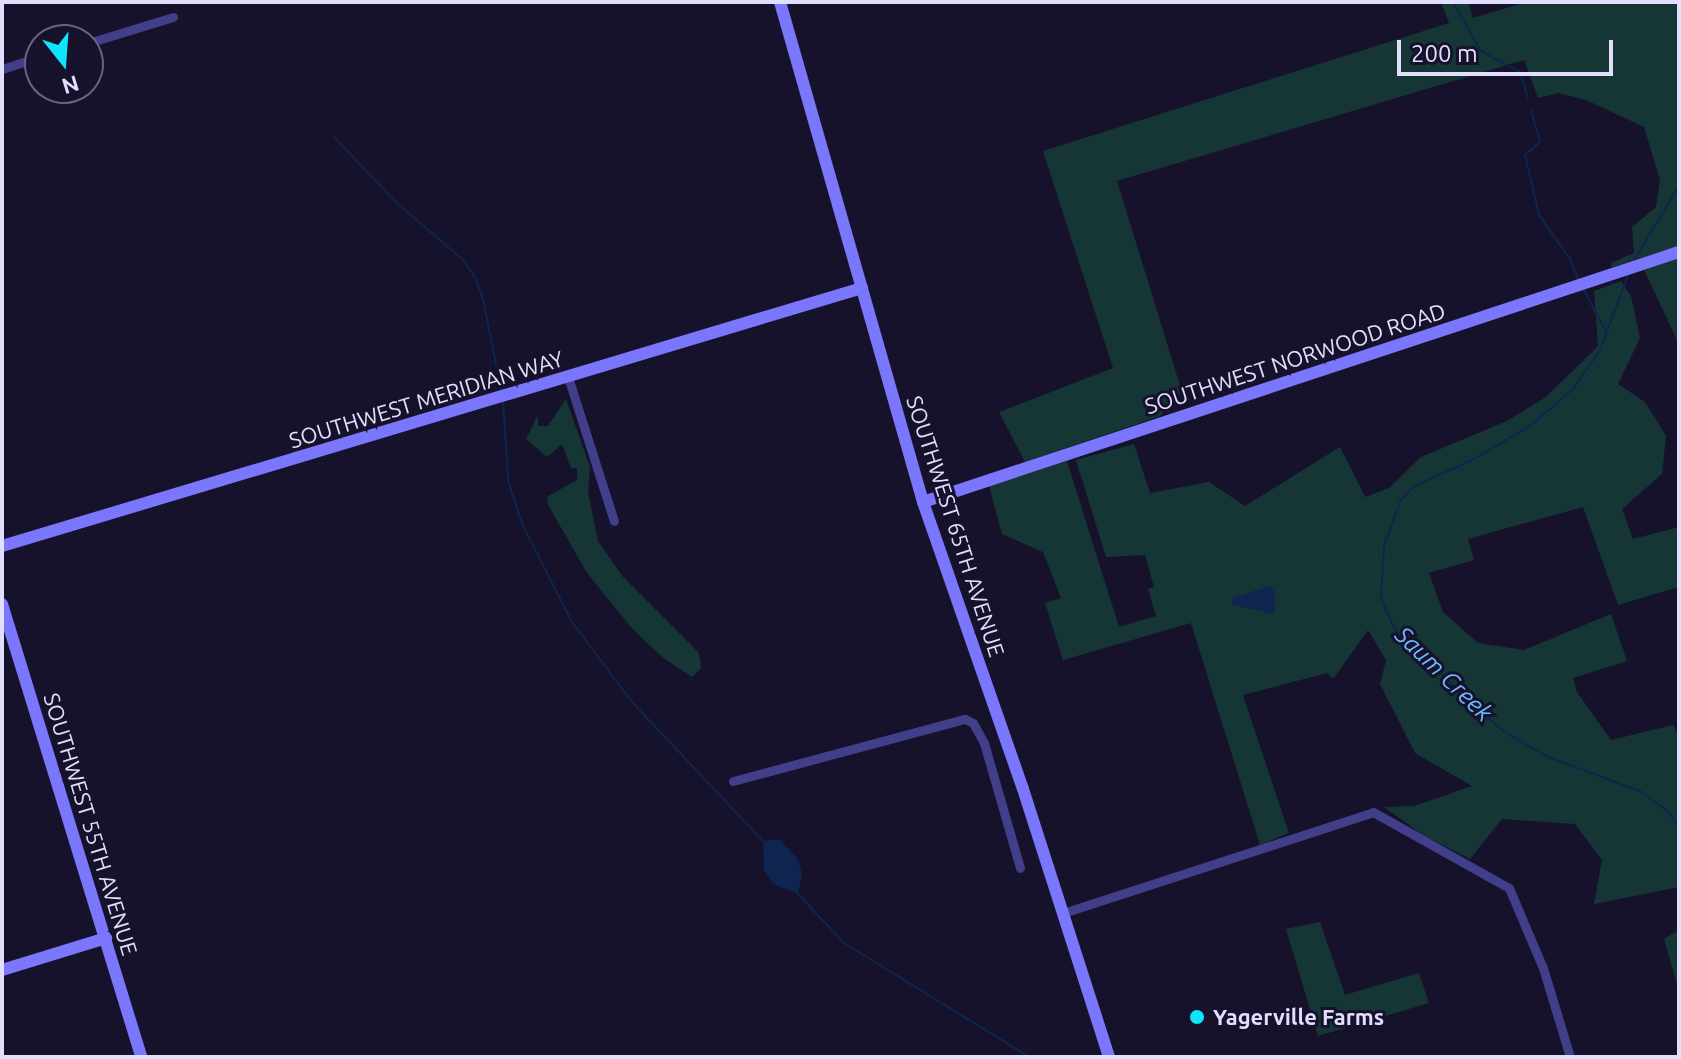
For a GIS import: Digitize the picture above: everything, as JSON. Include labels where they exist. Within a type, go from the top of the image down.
[{"type":"street","name":"SOUTHWEST 65TH AVENUE","points":[[780,2],[923,502],[1023,789],[1109,1057]]},
{"type":"street","points":[[104,38],[173,17]]},
{"type":"street","points":[[2,69],[24,62]]},
{"type":"street","name":"SOUTHWEST NORWOOD ROAD","points":[[923,502],[1679,252]]},
{"type":"street","name":"SOUTHWEST MERIDIAN WAY","points":[[2,546],[862,288]]},
{"type":"street","points":[[568,377],[614,521]]},
{"type":"street","name":"SOUTHWEST 55TH AVENUE","points":[[2,604],[141,1057]]},
{"type":"street","points":[[733,781],[965,719],[978,730],[1002,795],[1020,868]]},
{"type":"street","points":[[1002,795],[1023,789]]},
{"type":"street","points":[[1063,913],[1373,812],[1509,888],[1543,968],[1570,1057]]},
{"type":"street","points":[[2,970],[106,938]]},
{"type":"green space","points":[[1441,2],[1468,2],[1473,18],[1526,2],[1679,2],[1679,246],[1612,267],[1611,263],[1634,253],[1632,227],[1656,207],[1660,180],[1644,127],[1586,100],[1558,93],[1538,98],[1524,60],[1117,181],[1182,392],[1160,416],[1025,462],[999,412],[1113,368],[1043,151],[1449,23]]},
{"type":"green space","points":[[1679,258],[1679,344],[1644,270]]},
{"type":"green space","points":[[1621,281],[1631,296],[1640,338],[1618,384],[1645,402],[1666,436],[1662,474],[1622,509],[1633,539],[1679,527],[1679,587],[1618,605],[1583,507],[1468,539],[1474,560],[1429,573],[1443,612],[1478,643],[1524,650],[1611,614],[1627,661],[1573,678],[1577,692],[1611,740],[1673,725],[1679,737],[1679,887],[1594,904],[1602,860],[1575,824],[1502,819],[1470,859],[1423,835],[1384,807],[1414,806],[1472,786],[1415,753],[1380,684],[1386,660],[1368,630],[1333,679],[1327,673],[1243,695],[1289,833],[1260,845],[1191,623],[1063,660],[1045,603],[1061,598],[1043,552],[1002,534],[989,486],[1067,461],[1119,627],[1156,616],[1148,589],[1154,587],[1145,555],[1106,557],[1076,460],[1134,444],[1150,493],[1209,482],[1245,506],[1340,447],[1365,497],[1389,488],[1421,457],[1507,421],[1546,397],[1598,346],[1594,291]]},
{"type":"green space","points":[[566,399],[590,467],[588,492],[598,541],[623,577],[699,653],[701,668],[692,677],[662,657],[631,627],[587,573],[547,503],[548,496],[577,480],[577,468],[571,468],[562,444],[547,457],[526,439],[538,415],[538,426],[548,426]]},
{"type":"green space","points":[[1320,922],[1345,995],[1419,973],[1429,1003],[1318,1036],[1286,929]]},
{"type":"green space","points":[[1679,930],[1679,991],[1664,939]]},
{"type":"water","points":[[1270,586],[1275,593],[1274,614],[1232,605],[1232,598]]},
{"type":"water","points":[[779,839],[798,859],[802,874],[798,894],[773,884],[764,870],[763,841]]},
{"type":"waterway","name":"Saum Creek","points":[[1453,2],[1481,51],[1520,72],[1528,98]]},
{"type":"waterway","name":"Saum Creek","points":[[1531,110],[1540,142],[1525,155],[1539,215],[1570,259],[1578,279]]},
{"type":"waterway","points":[[334,137],[396,202],[463,260],[475,277],[483,299],[501,389]]},
{"type":"waterway","points":[[1634,260],[1679,186]]},
{"type":"waterway","name":"Saum Creek","points":[[1628,275],[1600,350],[1573,389],[1530,426],[1470,461],[1413,487],[1401,500],[1384,545],[1381,599],[1397,634],[1503,731],[1548,757],[1640,791],[1669,812],[1679,828]]},
{"type":"waterway","name":"Saum Creek","points":[[1583,288],[1606,332]]},
{"type":"waterway","points":[[503,400],[508,480],[523,526],[572,622],[631,701],[764,842]]},
{"type":"waterway","points":[[798,894],[844,943],[1029,1057]]},
{"type":"place","name":"Yagerville Farms","points":[[1197,1017]]}]
